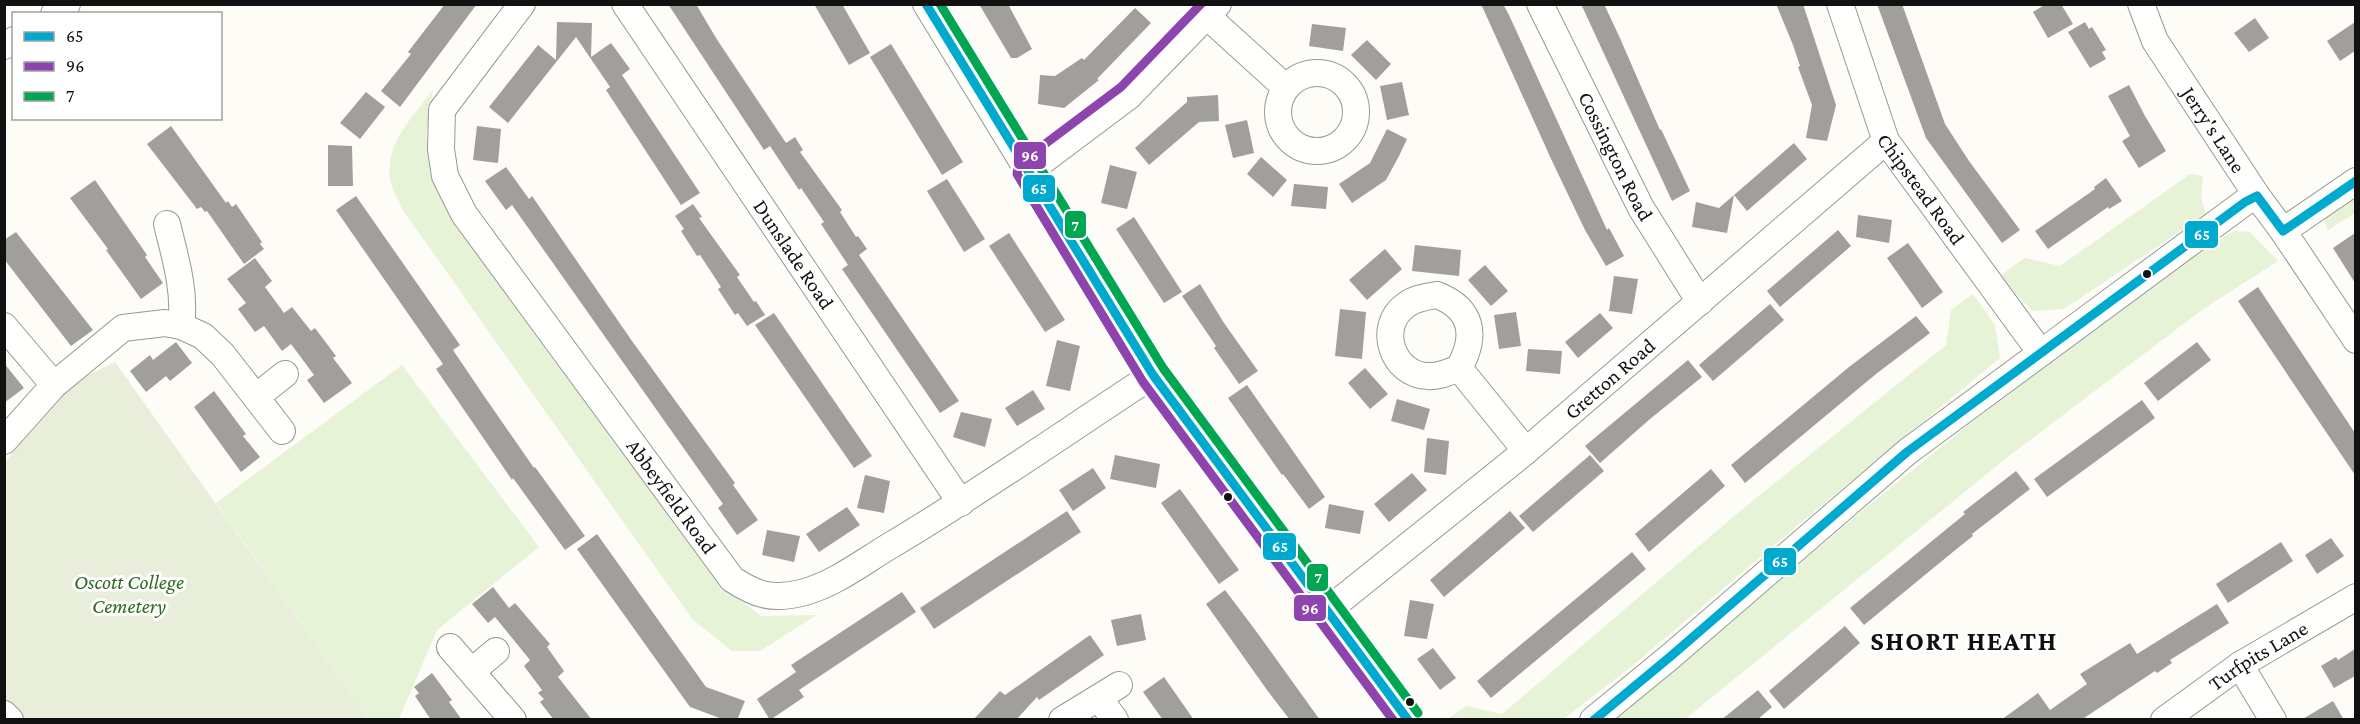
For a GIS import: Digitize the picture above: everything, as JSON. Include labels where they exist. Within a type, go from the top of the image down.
[{"type":"street","name":"Abbeyfield Road","points":[[522,4],[442,110],[441,149],[445,176],[464,214],[732,579],[751,592],[777,597],[802,593],[829,583],[961,503],[1153,375]]},
{"type":"street","name":"Dunslade Road","points":[[625,4],[961,503]]},
{"type":"street","points":[[926,4],[1153,375],[1408,720]]},
{"type":"street","name":"Cossington Road","points":[[1540,4],[1641,208],[1700,302]]},
{"type":"street","name":"Chipstead Road","points":[[1840,4],[1886,141],[2041,353]]},
{"type":"street","name":"Jerry's Lane","points":[[2141,4],[2155,41],[2355,340]]},
{"type":"street","points":[[1029,171],[1129,96],[1213,11],[1285,87]]},
{"type":"street","name":"Gretton Road","points":[[1327,611],[1526,451],[1886,141]]},
{"type":"street","points":[[2283,231],[2355,181]]},
{"type":"street","points":[[1593,720],[1671,656],[1907,452],[2257,196]]},
{"type":"street","points":[[167,224],[186,263],[181,326]]},
{"type":"street","points":[[4,441],[54,385],[123,328],[165,323],[181,326],[203,336],[223,355],[282,431]]},
{"type":"street","points":[[4,326],[54,385]]},
{"type":"street","points":[[1459,368],[1526,451]]},
{"type":"street","points":[[256,397],[285,374]]},
{"type":"street","name":"Turfpits Lane","points":[[2164,720],[2240,665],[2355,597]]},
{"type":"street","points":[[450,647],[513,720]]},
{"type":"street","points":[[472,671],[496,651]]},
{"type":"street","points":[[2240,665],[2273,720]]},
{"type":"street","points":[[1062,720],[1109,691],[1115,720]]},
{"type":"street","points":[[4,714],[10,720]]},
{"type":"green space","points":[[433,90],[426,135],[437,191],[721,586],[761,616],[817,615],[760,651],[732,651],[692,619],[402,209],[391,182],[392,153],[402,131]]},
{"type":"green space","points":[[2190,174],[2203,176],[2201,197],[2206,214],[2064,309],[2033,311],[1998,277],[2025,258],[2060,266]]},
{"type":"green space","points":[[2355,193],[2355,213],[2328,230],[2323,217]]},
{"type":"green space","points":[[2234,231],[2250,232],[2278,261],[2202,310],[2009,456],[1685,719],[1615,719],[1867,507],[1971,423],[2198,253]]},
{"type":"green space","points":[[1973,294],[1995,325],[2000,358],[1637,662],[1564,719],[1447,719],[1467,706],[1502,714],[1740,511],[1946,345],[1951,310]]},
{"type":"green space","name":"Oscott College Cemetery","points":[[115,362],[369,719],[5,719],[4,464],[62,388]]},
{"type":"green space","points":[[402,365],[539,547],[437,630],[399,719],[369,719],[216,503]]},
{"type":"building","points":[[445,4],[477,4],[400,107],[381,91],[411,54],[408,52]]},
{"type":"building","points":[[668,4],[696,4],[786,143],[795,137],[803,150],[800,152],[842,210],[840,212],[856,237],[858,236],[867,249],[859,255],[959,401],[940,413],[842,269],[848,265],[821,224],[824,222],[801,188],[799,190],[770,146],[764,150]]},
{"type":"building","points":[[814,4],[842,4],[870,53],[849,65]]},
{"type":"building","points":[[979,4],[1008,4],[1032,49],[1017,58],[1011,58]]},
{"type":"building","points":[[1481,4],[1503,4],[1607,230],[1609,228],[1624,256],[1606,266],[1585,230],[1552,161]]},
{"type":"building","points":[[1581,4],[1604,4],[1619,36],[1660,130],[1690,191],[1672,201]]},
{"type":"building","points":[[1776,4],[1803,4],[1836,105],[1827,141],[1806,138],[1812,105],[1798,67],[1800,66],[1793,45]]},
{"type":"building","points":[[1877,4],[1902,4],[1945,124],[2020,230],[2002,243],[1926,138]]},
{"type":"building","points":[[2046,4],[2061,4],[2073,24],[2048,38],[2033,12]]},
{"type":"building","points":[[1135,8],[1151,23],[1097,79],[1099,80],[1064,108],[1038,104],[1040,75],[1055,76],[1082,58],[1084,60]]},
{"type":"building","points":[[2255,18],[2269,38],[2249,52],[2234,33]]},
{"type":"building","points":[[557,22],[592,23],[591,57],[611,43],[630,69],[622,75],[700,193],[681,205],[606,90],[610,87],[576,37],[508,123],[489,107],[538,45],[556,60]]},
{"type":"building","points":[[2085,22],[2089,29],[2092,27],[2106,50],[2102,52],[2106,59],[2090,68],[2068,32]]},
{"type":"building","points":[[2355,22],[2355,51],[2340,61],[2327,41]]},
{"type":"building","points":[[1312,24],[1346,28],[1343,51],[1309,46]]},
{"type":"building","points":[[1367,40],[1391,64],[1376,80],[1351,55]]},
{"type":"building","points":[[891,44],[963,162],[942,175],[870,57]]},
{"type":"building","points":[[1402,82],[1409,115],[1387,120],[1380,86]]},
{"type":"building","points":[[2129,85],[2166,151],[2139,168],[2122,141],[2130,136],[2108,96]]},
{"type":"building","points":[[366,92],[385,107],[360,139],[340,123]]},
{"type":"building","points":[[1218,95],[1219,121],[1199,122],[1149,165],[1135,148],[1187,102],[1187,97]]},
{"type":"building","points":[[1247,120],[1254,153],[1233,158],[1225,125]]},
{"type":"building","points":[[171,126],[226,203],[228,201],[232,207],[236,204],[262,242],[260,244],[264,249],[244,264],[207,211],[205,212],[201,207],[197,209],[147,144]]},
{"type":"building","points":[[477,126],[501,129],[498,163],[473,160]]},
{"type":"building","points":[[1387,129],[1407,139],[1399,156],[1386,180],[1352,203],[1339,184],[1370,163]]},
{"type":"building","points":[[1794,143],[1807,159],[1747,211],[1734,195]]},
{"type":"building","points":[[328,145],[352,146],[353,186],[328,186]]},
{"type":"building","points":[[1261,157],[1287,180],[1273,197],[1247,174]]},
{"type":"building","points":[[1110,165],[1137,172],[1127,209],[1101,203]]},
{"type":"building","points":[[506,167],[529,199],[532,196],[632,341],[735,483],[733,485],[758,520],[737,535],[718,508],[723,504],[512,205],[506,210],[485,181]]},
{"type":"building","points":[[2106,178],[2122,201],[2109,209],[2108,207],[2048,249],[2035,231],[2095,189],[2094,187]]},
{"type":"building","points":[[947,179],[985,239],[964,252],[927,191]]},
{"type":"building","points":[[95,180],[147,255],[145,257],[163,283],[141,299],[70,198]]},
{"type":"building","points":[[1294,184],[1328,187],[1326,209],[1291,206]]},
{"type":"building","points":[[1734,195],[1727,233],[1692,227],[1696,202],[1719,208]]},
{"type":"building","points":[[356,196],[460,345],[453,350],[534,468],[585,536],[565,550],[513,478],[512,480],[436,369],[443,364],[336,210]]},
{"type":"building","points":[[693,204],[702,217],[699,218],[740,275],[737,277],[765,315],[747,326],[738,313],[735,315],[718,289],[721,287],[681,231],[684,229],[675,216]]},
{"type":"building","points":[[1858,215],[1892,220],[1889,243],[1856,237]]},
{"type":"building","points":[[1134,217],[1182,292],[1164,303],[1116,229]]},
{"type":"building","points":[[1838,230],[1851,246],[1780,307],[1767,291]]},
{"type":"building","points":[[16,232],[93,330],[71,346],[4,259],[4,240]]},
{"type":"building","points":[[1009,233],[1065,320],[1045,332],[989,246]]},
{"type":"building","points":[[2355,233],[2355,283],[2333,248]]},
{"type":"building","points":[[1908,243],[1943,292],[1922,308],[1887,258]]},
{"type":"building","points":[[1415,245],[1461,250],[1459,276],[1412,271]]},
{"type":"building","points":[[1385,249],[1402,269],[1367,300],[1349,280]]},
{"type":"building","points":[[255,258],[272,281],[265,287],[284,313],[292,307],[311,331],[315,328],[336,356],[333,358],[352,383],[324,403],[307,380],[314,375],[291,344],[282,351],[264,326],[255,332],[238,309],[246,303],[227,279]]},
{"type":"building","points":[[1485,265],[1508,291],[1491,306],[1468,280]]},
{"type":"building","points":[[1614,276],[1638,279],[1632,314],[1609,311]]},
{"type":"building","points":[[1200,284],[1258,371],[1239,384],[1182,296]]},
{"type":"building","points":[[2258,287],[2355,433],[2355,475],[2238,301]]},
{"type":"building","points":[[1770,304],[1784,320],[1713,381],[1699,365]]},
{"type":"building","points":[[1340,309],[1366,312],[1362,359],[1335,356]]},
{"type":"building","points":[[1516,312],[1521,346],[1499,349],[1494,315]]},
{"type":"building","points":[[774,313],[872,456],[854,468],[755,325]]},
{"type":"building","points":[[1600,313],[1613,328],[1578,358],[1565,342]]},
{"type":"building","points":[[1916,316],[1930,333],[1876,374],[1745,483],[1731,465],[1849,367]]},
{"type":"building","points":[[1057,340],[1080,346],[1070,391],[1046,386]]},
{"type":"building","points":[[176,342],[192,363],[170,381],[166,376],[146,392],[130,371],[150,355],[153,360]]},
{"type":"building","points":[[2197,342],[2211,360],[2158,401],[2144,383]]},
{"type":"building","points":[[1528,349],[1562,351],[1560,374],[1526,371]]},
{"type":"building","points":[[1688,360],[1702,377],[1600,463],[1585,446]]},
{"type":"building","points":[[4,363],[24,388],[4,403]]},
{"type":"building","points":[[1365,368],[1388,394],[1370,409],[1348,383]]},
{"type":"building","points":[[1247,385],[1325,497],[1309,509],[1228,398]]},
{"type":"building","points":[[1033,390],[1045,409],[1017,426],[1005,408]]},
{"type":"building","points":[[214,391],[246,434],[243,436],[260,457],[241,472],[194,407]]},
{"type":"building","points":[[1397,399],[1430,409],[1424,430],[1391,421]]},
{"type":"building","points":[[2142,400],[2155,418],[2047,497],[2034,479]]},
{"type":"building","points":[[961,412],[992,419],[985,447],[953,437]]},
{"type":"building","points":[[1427,438],[1449,441],[1446,475],[1424,472]]},
{"type":"building","points":[[1115,455],[1160,464],[1156,488],[1110,479]]},
{"type":"building","points":[[1590,455],[1604,471],[1533,532],[1519,516]]},
{"type":"building","points":[[1093,468],[1106,488],[1073,511],[1059,490]]},
{"type":"building","points":[[1711,469],[1725,486],[1649,552],[1635,534]]},
{"type":"building","points":[[2016,471],[2030,489],[1972,534],[1973,536],[1864,625],[1850,608],[1965,514],[1963,512]]},
{"type":"building","points":[[1412,473],[1427,490],[1389,522],[1374,504]]},
{"type":"building","points":[[865,475],[890,481],[884,513],[857,508]]},
{"type":"building","points":[[1180,489],[1239,570],[1219,584],[1161,503]]},
{"type":"building","points":[[1329,504],[1364,511],[1360,534],[1325,528]]},
{"type":"building","points":[[847,507],[860,525],[819,552],[806,534]]},
{"type":"building","points":[[1067,511],[1081,532],[934,629],[920,608]]},
{"type":"building","points":[[1510,511],[1525,528],[1444,597],[1430,580]]},
{"type":"building","points":[[767,530],[800,536],[794,562],[762,555]]},
{"type":"building","points":[[597,534],[706,687],[745,701],[737,720],[725,720],[690,707],[577,549]]},
{"type":"building","points":[[2331,538],[2344,556],[2317,574],[2305,555]]},
{"type":"building","points":[[2281,542],[2293,561],[2228,603],[2216,584]]},
{"type":"building","points":[[1632,552],[1646,569],[1491,698],[1477,681]]},
{"type":"building","points":[[493,587],[509,608],[515,603],[550,644],[547,647],[564,671],[558,677],[592,720],[554,720],[540,702],[544,699],[538,693],[542,690],[524,666],[530,660],[495,617],[488,623],[472,604]]},
{"type":"building","points":[[1225,590],[1320,720],[1290,720],[1267,690],[1206,604]]},
{"type":"building","points":[[902,592],[916,612],[799,690],[804,697],[770,720],[757,699],[796,672],[791,665]]},
{"type":"building","points":[[1410,600],[1434,604],[1427,639],[1404,636]]},
{"type":"building","points":[[2217,604],[2229,623],[2170,660],[2172,663],[2157,673],[2155,671],[2081,720],[2001,720],[2038,693],[2050,710],[2087,684],[2080,674],[2130,643],[2137,654]]},
{"type":"building","points":[[1141,614],[1146,640],[1117,646],[1111,620]]},
{"type":"building","points":[[1845,626],[1860,643],[1784,709],[1769,691]]},
{"type":"building","points":[[1090,635],[1104,655],[1039,700],[1037,697],[1016,720],[973,720],[1000,691],[1005,695]]},
{"type":"building","points":[[1433,648],[1456,678],[1440,690],[1417,659]]},
{"type":"building","points":[[2355,649],[2355,676],[2334,688],[2321,666],[2336,657],[2338,660]]},
{"type":"building","points":[[432,673],[452,700],[449,702],[462,720],[431,720],[415,696],[419,693],[414,687]]},
{"type":"building","points":[[1164,677],[1194,720],[1163,720],[1143,692]]},
{"type":"building","points":[[1758,690],[1772,707],[1757,720],[1721,720]]},
{"type":"building","points":[[2333,701],[2344,720],[2301,720]]},
{"type":"transit line","name":"65","points":[[926,4],[1153,375],[1408,720]]},
{"type":"transit line","name":"7","points":[[940,4],[1163,368],[1418,713]]},
{"type":"transit line","name":"96","points":[[1201,4],[1121,87],[1021,162],[1017,174],[1143,382],[1393,720]]},
{"type":"transit line","name":"65","points":[[1594,720],[1907,452],[2245,202],[2257,196],[2283,231],[2356,181]]},
{"type":"district","name":"SHORT HEATH","points":[[1964,641]]}]
